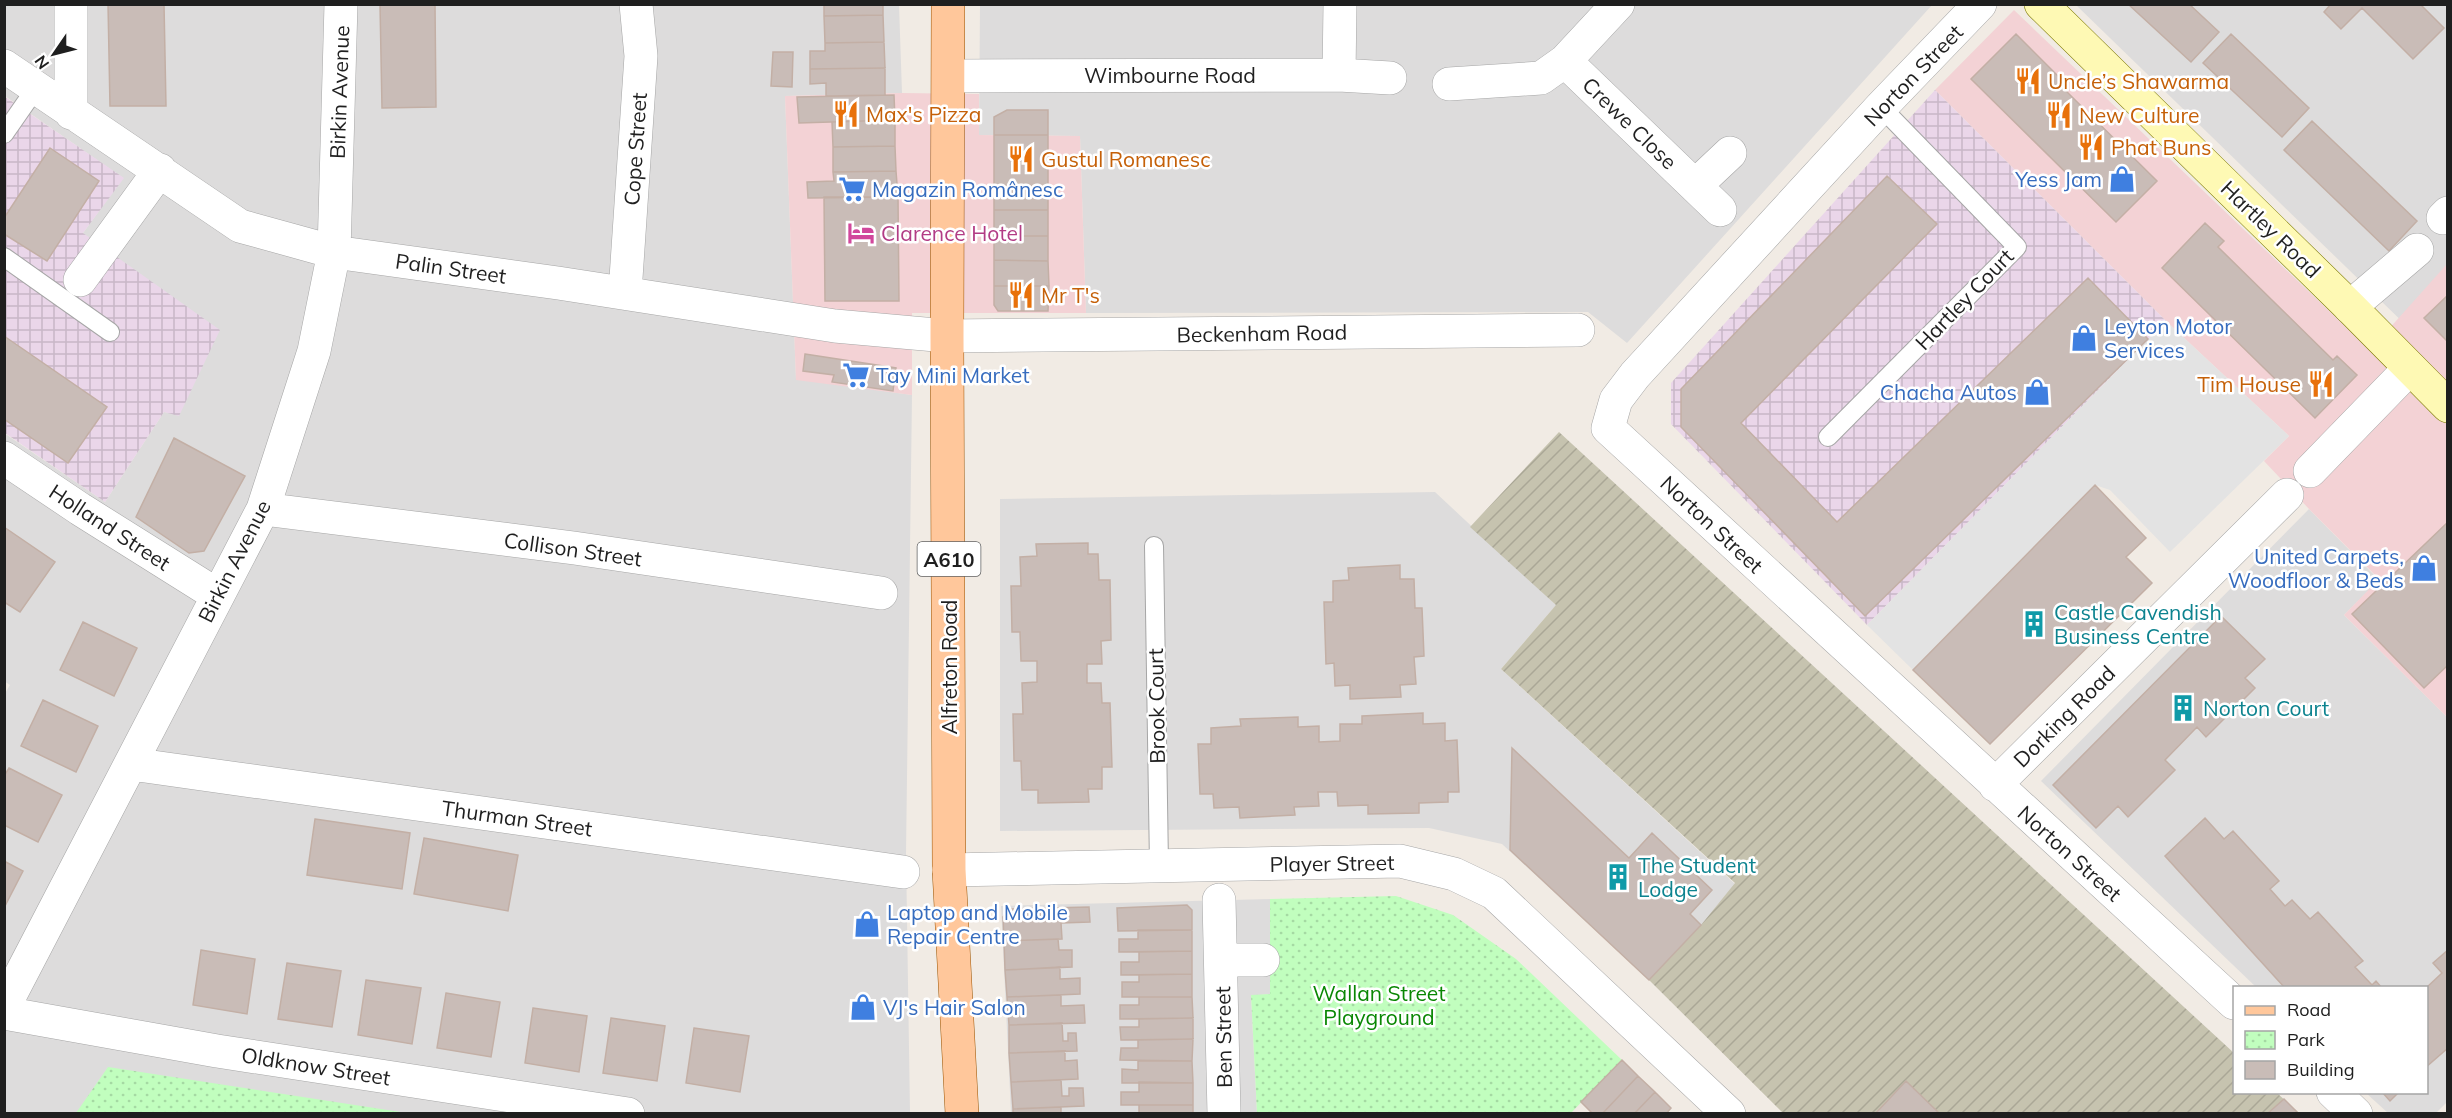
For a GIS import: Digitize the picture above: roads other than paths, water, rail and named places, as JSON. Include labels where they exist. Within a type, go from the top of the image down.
[{"type":"main road","name":"Alfreton Road","points":[[948,4],[946,336],[949,870],[962,1113]]},
{"type":"street","points":[[71,4],[71,113]]},
{"type":"street","name":"Birkin Avenue","points":[[4,1007],[263,509],[314,351],[334,252],[341,4]]},
{"type":"street","name":"Cope Street","points":[[625,293],[641,56],[636,4]]},
{"type":"street","points":[[1339,75],[1340,4]]},
{"type":"street","name":"Crewe Close","points":[[1449,84],[1541,78],[1565,61],[1617,4]]},
{"type":"street","name":"Norton Street","points":[[1980,4],[1881,107],[1635,375],[1616,400],[1608,429],[2233,1001]]},
{"type":"street","name":"Hartley Road","points":[[2041,4],[2448,406]]},
{"type":"street","name":"Crewe Close","points":[[1565,61],[1720,210]]},
{"type":"street","name":"Palin Street","points":[[4,66],[240,226],[334,252],[625,293],[835,326],[946,336]]},
{"type":"street","name":"Wimbourne Road","points":[[949,76],[1339,75],[1390,78]]},
{"type":"street","name":"Crewe Close","points":[[1696,185],[1730,153]]},
{"type":"street","points":[[72,290],[160,170]]},
{"type":"street","points":[[2350,307],[2416,250]]},
{"type":"street","name":"Beckenham Road","points":[[946,336],[1578,330]]},
{"type":"street","points":[[2310,471],[2410,368]]},
{"type":"street","name":"Holland Street","points":[[4,458],[217,595]]},
{"type":"street","name":"Dorking Road","points":[[1995,785],[2287,495]]},
{"type":"street","name":"Collison Street","points":[[263,509],[574,548],[881,593]]},
{"type":"street","name":"Thurman Street","points":[[131,764],[903,872]]},
{"type":"street","name":"Player Street","points":[[949,870],[1400,861],[1454,874],[1471,880],[1494,893],[1729,1113]]},
{"type":"street","name":"Ben Street","points":[[1219,900],[1224,1113]]},
{"type":"street","name":"Ben Street","points":[[1221,960],[1263,960]]},
{"type":"street","name":"Oldknow Street","points":[[4,1012],[217,1051],[628,1113]]},
{"type":"street","points":[[2335,1094],[2356,1113]]},
{"type":"lane","points":[[4,134],[36,88]]},
{"type":"lane","name":"Hartley Court","points":[[1828,437],[2017,248],[1881,107]]},
{"type":"lane","points":[[4,257],[72,290],[111,332]]},
{"type":"lane","name":"Brook Court","points":[[1155,546],[1159,865]]},
{"type":"place","name":"Uncle’s Shawarma","points":[[2028,81]]},
{"type":"place","name":"Max's Pizza","points":[[846,114]]},
{"type":"place","name":"New Culture","points":[[2059,115]]},
{"type":"place","name":"Phat Buns","points":[[2091,147]]},
{"type":"place","name":"Gustul Romanesc","points":[[1021,159]]},
{"type":"place","name":"Yess Jam","points":[[2122,179]]},
{"type":"place","name":"Magazin Românesc","points":[[852,189]]},
{"type":"place","name":"Clarence Hotel","points":[[861,233]]},
{"type":"place","name":"Mr T's","points":[[1021,295]]},
{"type":"place","name":"Leyton Motor Services","points":[[2084,338]]},
{"type":"place","name":"Tay Mini Market","points":[[856,375]]},
{"type":"place","name":"Tim House","points":[[2321,384]]},
{"type":"place","name":"Chacha Autos","points":[[2037,392]]},
{"type":"place","name":"United Carpets, Woodfloor & Beds","points":[[2424,568]]},
{"type":"place","name":"Castle Cavendish Business Centre","points":[[2034,624]]},
{"type":"place","name":"Norton Court","points":[[2183,708]]},
{"type":"place","name":"The Student Lodge","points":[[1618,877]]},
{"type":"place","name":"Laptop and Mobile Repair Centre","points":[[867,924]]},
{"type":"place","name":"VJ's Hair Salon","points":[[863,1007]]},
{"type":"park label","name":"Wallan Street Playground","points":[[1379,1005]]}]
